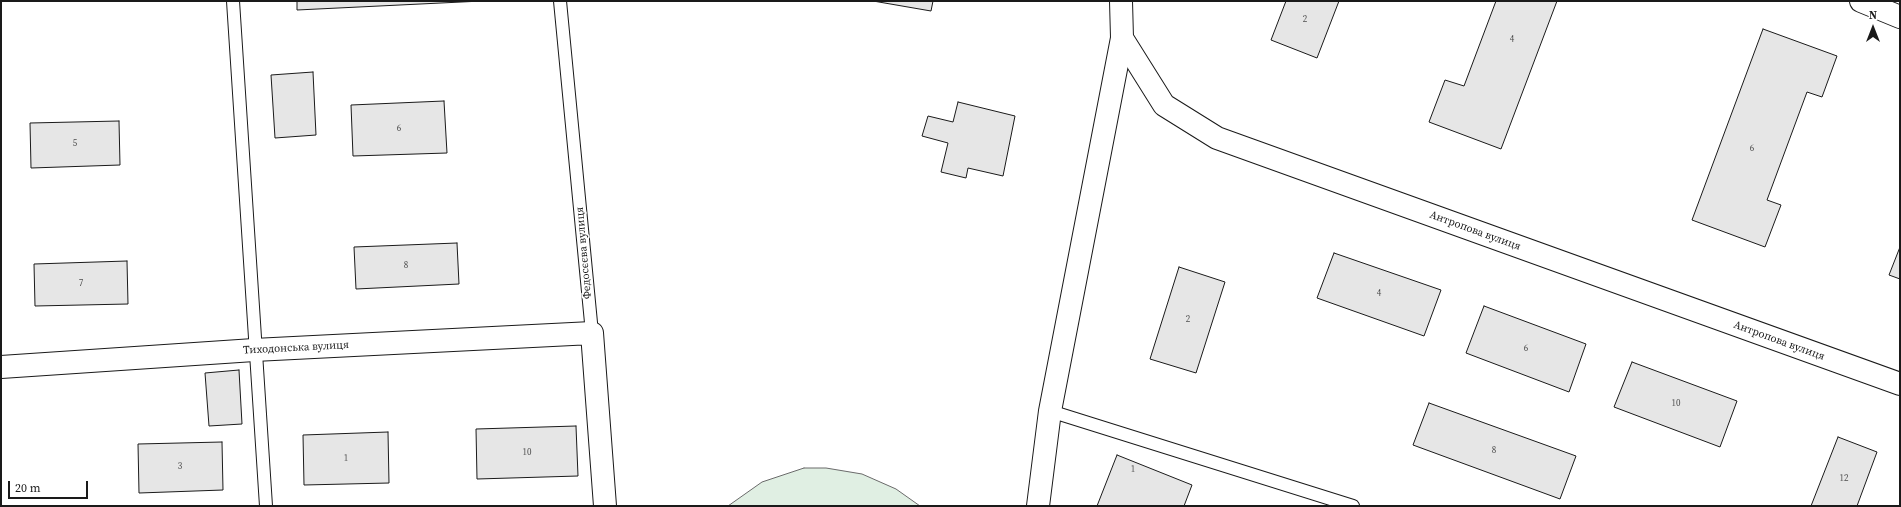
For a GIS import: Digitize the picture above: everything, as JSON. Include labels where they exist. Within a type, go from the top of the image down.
[{"type":"street","points":[[1038,506],[1050,411],[1122,38],[1122,1]]},
{"type":"street","points":[[1861,1],[1900,17]]},
{"type":"street","name":"Антропова вулиця","points":[[1122,38],[1164,106],[1217,138],[1900,384]]},
{"type":"street","name":"Тиходонська вулиця","points":[[1,367],[254,350],[592,333]]},
{"type":"street","name":"Федосєєва вулиця","points":[[592,333],[605,506]]},
{"type":"lane","points":[[233,1],[254,350],[266,506]]},
{"type":"lane","name":"Федосєєва вулиця","points":[[560,1],[592,333]]},
{"type":"lane","points":[[1050,411],[1354,506]]},
{"type":"green space","points":[[804,468],[826,468],[862,474],[896,489],[920,506],[728,506],[762,482]]},
{"type":"building","points":[[297,1],[482,1],[297,10]]},
{"type":"building","points":[[873,1],[933,1],[931,11]]},
{"type":"building","points":[[1286,1],[1339,1],[1317,58],[1271,40]]},
{"type":"building","points":[[1496,1],[1557,1],[1501,149],[1429,122],[1445,80],[1464,86]]},
{"type":"building","points":[[1763,29],[1837,56],[1822,97],[1807,92],[1767,200],[1781,205],[1765,247],[1692,220]]},
{"type":"building","points":[[313,72],[316,135],[275,138],[271,75]]},
{"type":"building","points":[[444,101],[447,153],[353,156],[351,105]]},
{"type":"building","points":[[958,102],[1015,116],[1003,176],[968,168],[966,178],[941,172],[948,143],[922,136],[928,116],[953,122]]},
{"type":"building","points":[[119,121],[120,165],[31,168],[30,123]]},
{"type":"building","points":[[457,243],[459,284],[356,289],[354,247]]},
{"type":"building","points":[[1900,247],[1900,279],[1889,275]]},
{"type":"building","points":[[1334,253],[1441,290],[1424,336],[1317,298]]},
{"type":"building","points":[[127,261],[128,304],[35,306],[34,264]]},
{"type":"building","points":[[1179,267],[1225,282],[1196,373],[1150,359]]},
{"type":"building","points":[[1484,306],[1586,344],[1569,392],[1466,353]]},
{"type":"building","points":[[1632,362],[1737,401],[1720,447],[1614,407]]},
{"type":"building","points":[[239,370],[242,424],[209,426],[205,373]]},
{"type":"building","points":[[1429,403],[1576,456],[1560,499],[1413,445]]},
{"type":"building","points":[[576,426],[578,476],[477,479],[476,429]]},
{"type":"building","points":[[388,432],[389,483],[304,485],[303,435]]},
{"type":"building","points":[[1838,437],[1877,452],[1857,506],[1811,506]]},
{"type":"building","points":[[222,442],[223,490],[139,493],[138,444]]},
{"type":"building","points":[[1117,455],[1192,485],[1184,506],[1097,506]]}]
